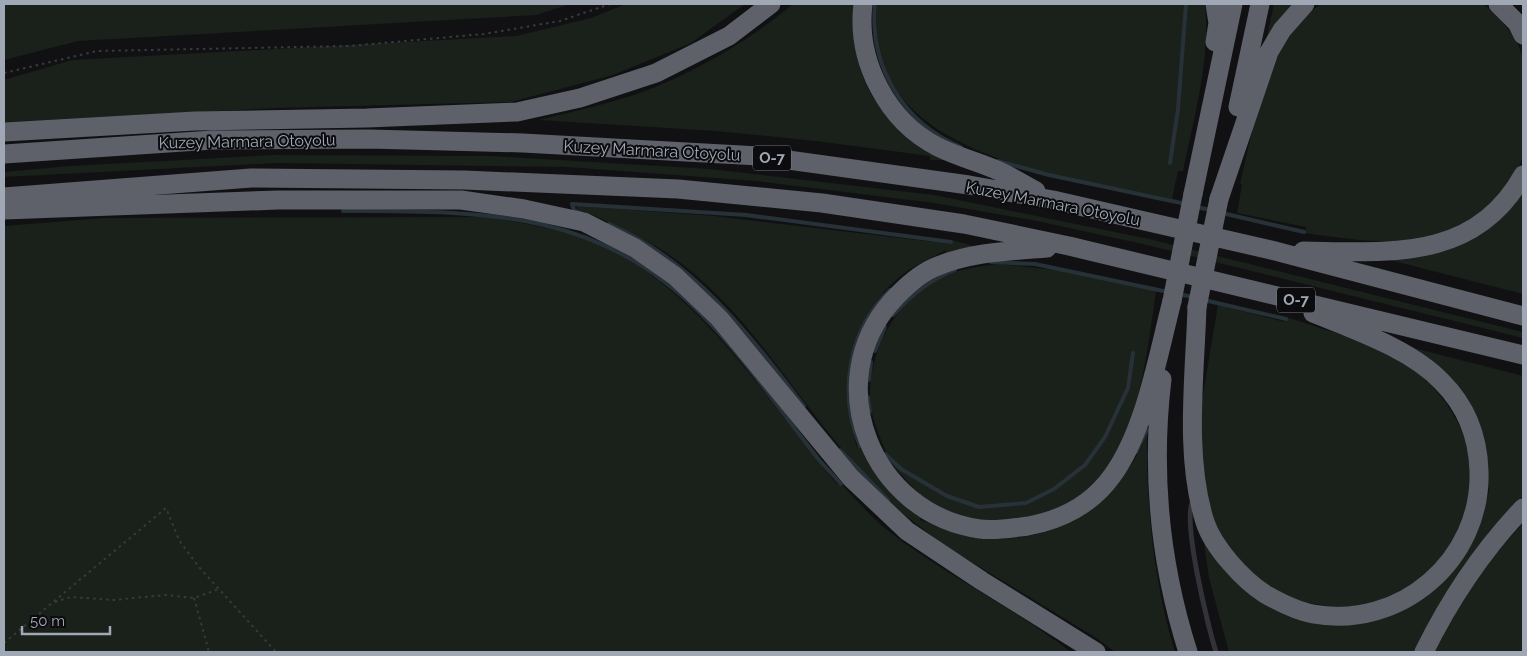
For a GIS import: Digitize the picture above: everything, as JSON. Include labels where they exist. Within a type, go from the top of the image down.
[{"type":"highway","points":[[4,132],[195,122],[517,112],[580,98],[656,73],[729,36],[771,4]]},
{"type":"highway","points":[[863,4],[862,34],[869,64],[881,92],[901,119],[938,147],[998,171],[1053,200]]},
{"type":"highway","points":[[1193,194],[1218,23],[1215,4]]},
{"type":"highway","points":[[1068,246],[968,256],[931,269],[902,290],[880,314],[865,344],[858,381],[860,418],[874,455],[893,483],[936,515],[980,529],[1006,529],[1041,524],[1060,517],[1094,496],[1112,477],[1127,450],[1146,401],[1172,301],[1233,4]]},
{"type":"highway","points":[[1260,4],[1197,307],[1194,459],[1199,495],[1205,524],[1226,559],[1250,584],[1276,600],[1312,614],[1342,616],[1376,611],[1408,598],[1438,576],[1460,548],[1474,517],[1480,486],[1479,458],[1474,432],[1461,404],[1442,381],[1416,360],[1359,332],[1268,293]]},
{"type":"highway","points":[[1219,199],[1269,52],[1282,30],[1305,4]]},
{"type":"highway","points":[[1498,4],[1516,23],[1523,35]]},
{"type":"highway","name":"Kuzey Marmara Otoyolu","points":[[4,154],[213,140],[370,138],[523,143],[760,156],[969,185],[1053,200],[1271,250],[1523,316]]},
{"type":"highway","points":[[1271,250],[1377,252],[1411,250],[1443,244],[1472,229],[1492,215],[1509,198],[1523,176]]},
{"type":"highway","name":"O-7","points":[[4,197],[252,178],[464,180],[678,189],[822,203],[964,224],[1068,246],[1523,355]]},
{"type":"highway","points":[[4,210],[278,200],[461,200],[524,209],[584,222],[635,248],[675,276],[725,325],[851,478],[907,531],[982,581],[1096,652]]},
{"type":"highway","points":[[1172,301],[1158,416],[1157,483],[1166,563],[1188,652]]},
{"type":"highway","points":[[1424,652],[1461,584],[1495,538],[1523,508]]},
{"type":"lane","points":[[1199,495],[1191,502],[1189,513],[1201,592],[1216,652]]},
{"type":"path","points":[[4,73],[97,51],[348,46],[484,34],[560,21],[610,4]]},
{"type":"path","points":[[4,643],[166,508],[179,540],[198,566],[276,652]]},
{"type":"path","points":[[52,603],[71,597],[114,600],[165,595],[194,598],[219,589]]},
{"type":"path","points":[[194,598],[209,652]]},
{"type":"shaded area","points":[[4,4],[570,4],[536,15],[78,41],[4,60]]},
{"type":"shaded area","points":[[626,4],[745,4],[691,43],[613,75],[511,102],[275,108],[4,122],[4,80],[72,60],[516,36],[591,18]]},
{"type":"shaded area","points":[[793,4],[855,4],[854,27],[856,48],[866,84],[874,99],[900,130],[917,145],[920,141],[947,160],[930,160],[930,156],[816,141],[716,131],[539,120],[622,99],[676,78],[738,44]]},
{"type":"shaded area","points":[[877,4],[1205,4],[1206,45],[1204,67],[1183,171],[1178,171],[1172,199],[1055,175],[1013,163],[973,148],[937,129],[908,104],[883,66],[877,31]]},
{"type":"shaded area","points":[[1274,4],[1295,4],[1266,41]]},
{"type":"shaded area","points":[[1321,4],[1484,4],[1513,35],[1521,51],[1524,65],[1523,154],[1516,173],[1508,184],[1495,199],[1474,217],[1452,229],[1429,237],[1382,241],[1357,240],[1305,233],[1306,227],[1237,213],[1242,185],[1240,184],[1255,120],[1268,78],[1287,39],[1300,21]]},
{"type":"shaded area","points":[[273,155],[491,156],[710,169],[934,195],[1149,239],[1523,332],[1523,338],[1147,245],[1037,221],[934,203],[756,181],[567,167],[276,163],[4,177],[4,172],[70,166]]},
{"type":"shaded area","points":[[1523,192],[1523,294],[1386,259],[1505,213]]},
{"type":"shaded area","points":[[577,206],[714,216],[951,244],[952,240],[974,246],[946,254],[946,250],[912,268],[884,292],[870,311],[859,331],[852,353],[848,376],[851,423],[857,447],[861,446],[921,515],[920,520],[947,530],[984,539],[1019,538],[1066,524],[1105,496],[1122,478],[1136,458],[1147,435],[1148,490],[1153,545],[1162,599],[1175,652],[1115,652],[1098,639],[947,547],[886,501],[889,498],[842,449],[739,318],[716,294],[692,272],[665,252],[622,228],[577,209]]},
{"type":"shaded area","points":[[491,217],[558,231],[598,244],[635,264],[669,289],[730,350],[837,484],[841,484],[881,525],[932,562],[1026,620],[1071,652],[4,652],[4,226],[104,218]]},
{"type":"shaded area","points":[[999,264],[1063,271],[1156,291],[1138,396],[1125,436],[1116,456],[1103,476],[1085,492],[1064,505],[1040,514],[1015,519],[990,520],[966,517],[943,510],[927,500],[911,485],[883,454],[886,452],[877,430],[870,393],[876,356],[882,339],[902,308],[915,295],[947,275]]},
{"type":"shaded area","points":[[1218,305],[1285,322],[1286,317],[1345,336],[1389,355],[1425,377],[1446,403],[1463,431],[1472,469],[1471,497],[1452,547],[1427,575],[1399,593],[1359,607],[1327,606],[1296,601],[1258,582],[1234,558],[1215,526],[1199,463],[1202,400]]},
{"type":"shaded area","points":[[1406,346],[1523,376],[1523,499],[1416,652],[1229,652],[1209,578],[1202,529],[1224,568],[1321,623],[1360,623],[1388,617],[1425,598],[1454,568],[1480,521],[1489,492],[1483,435],[1466,401]]},
{"type":"shaded area","points":[[1523,523],[1523,652],[1434,652],[1473,580]]},
{"type":"waterway","points":[[875,4],[875,27],[878,49],[884,70],[894,90],[907,108],[922,123],[940,137],[961,147]]},
{"type":"waterway","points":[[1170,163],[1178,109],[1186,4]]},
{"type":"waterway","points":[[998,161],[1049,175],[1186,204]]},
{"type":"waterway","points":[[581,213],[574,210],[572,204],[746,215],[951,242]]},
{"type":"waterway","points":[[1196,207],[1211,210]]},
{"type":"waterway","points":[[343,211],[442,212],[489,216],[534,223],[578,235],[620,253],[661,279],[701,314],[733,349],[820,461],[841,484]]},
{"type":"waterway","points":[[1222,213],[1304,232]]},
{"type":"waterway","points":[[609,224],[639,239],[667,258],[718,302],[763,353],[804,406]]},
{"type":"waterway","points":[[991,262],[1035,264],[1168,292]]},
{"type":"waterway","points":[[893,315],[921,289],[937,278],[955,270]]},
{"type":"waterway","points":[[860,446],[853,426],[850,405],[851,363],[856,343],[864,324],[890,290]]},
{"type":"waterway","points":[[1178,294],[1193,297]]},
{"type":"waterway","points":[[1204,300],[1286,319]]},
{"type":"waterway","points":[[875,351],[885,327]]},
{"type":"waterway","points":[[885,454],[901,469],[947,496],[979,507],[1026,503],[1054,489],[1085,465],[1105,437],[1128,388],[1133,353]]},
{"type":"waterway","points":[[869,380],[871,362]]},
{"type":"waterway","points":[[868,397],[870,412]]},
{"type":"waterway","points":[[1136,452],[1147,430]]},
{"type":"waterway","points":[[840,450],[888,500]]},
{"type":"waterway","points":[[921,516],[930,521]]}]
